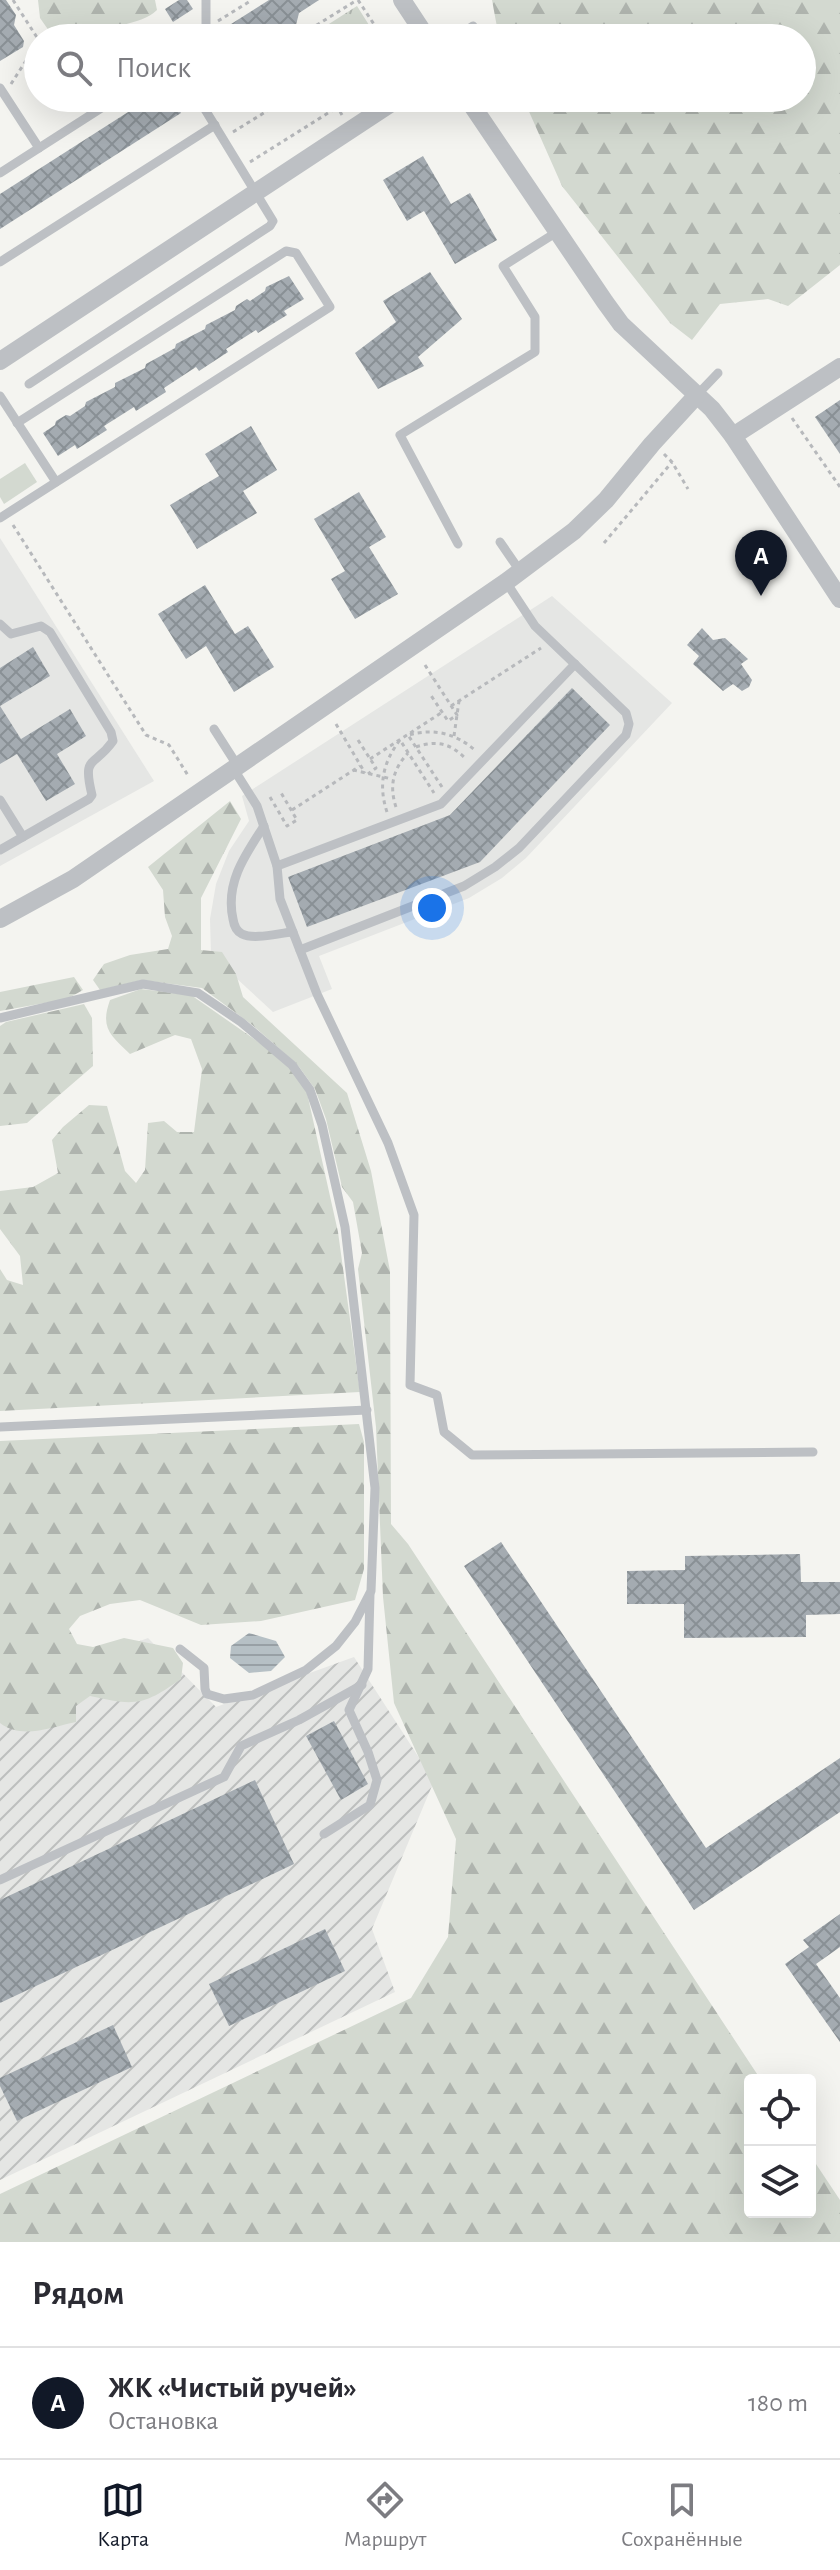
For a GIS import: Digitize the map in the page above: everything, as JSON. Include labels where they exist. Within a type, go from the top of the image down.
[{"type":"street","points":[[402,0],[418,24]]},
{"type":"street","points":[[0,361],[378,112]]},
{"type":"street","points":[[476,112],[621,324],[697,395],[733,436],[840,599]]},
{"type":"street","points":[[733,436],[840,367]]},
{"type":"street","points":[[0,919],[73,879],[513,577],[574,531],[606,500],[697,395]]},
{"type":"lane","points":[[206,0],[206,24]]},
{"type":"lane","points":[[2,91],[39,148]]},
{"type":"lane","points":[[0,173],[95,112]]},
{"type":"lane","points":[[29,384],[270,226],[272,216],[207,112]]},
{"type":"lane","points":[[0,262],[215,125]]},
{"type":"lane","points":[[458,544],[400,435],[535,352],[535,317],[503,266],[557,232]]},
{"type":"lane","points":[[3,516],[330,307],[296,253],[286,251],[17,423]]},
{"type":"lane","points":[[697,395],[718,373]]},
{"type":"lane","points":[[0,396],[56,482]]},
{"type":"lane","points":[[300,950],[464,886],[495,867],[519,848],[626,735],[629,724],[626,713],[535,626],[500,542]]},
{"type":"lane","points":[[0,624],[11,634],[41,626],[50,632],[111,732],[113,741],[90,764],[87,775],[92,795],[89,799],[0,850]]},
{"type":"lane","points":[[277,866],[445,801],[575,664]]},
{"type":"lane","points":[[214,729],[257,806],[277,866],[280,899],[317,994],[388,1143],[414,1215],[410,1385],[437,1395],[444,1432],[472,1455],[813,1452]]},
{"type":"lane","points":[[0,800],[23,837]]},
{"type":"lane","points":[[264,826],[243,858],[231,887],[234,927],[240,934],[249,936],[293,932]]},
{"type":"lane","points":[[0,1018],[143,984],[198,993],[241,1022],[292,1065],[310,1090],[322,1125],[345,1227],[375,1488],[368,1669],[349,1710],[377,1780],[370,1805],[324,1834]]},
{"type":"lane","points":[[0,1427],[367,1410]]},
{"type":"lane","points":[[180,1649],[204,1668],[207,1694],[224,1699],[253,1695],[306,1670],[336,1646],[355,1622],[371,1591]]},
{"type":"lane","points":[[0,1880],[224,1777],[241,1746],[299,1720],[362,1685]]},
{"type":"path","points":[[13,0],[28,24]]},
{"type":"path","points":[[206,24],[215,23],[252,0]]},
{"type":"path","points":[[319,24],[358,0],[374,24]]},
{"type":"path","points":[[2,91],[24,60]]},
{"type":"path","points":[[223,139],[266,112]]},
{"type":"path","points":[[241,168],[329,112]]},
{"type":"path","points":[[783,405],[840,487]]},
{"type":"path","points":[[661,452],[672,462],[688,489]]},
{"type":"path","points":[[604,543],[672,462]]},
{"type":"path","points":[[3,516],[146,735],[169,745],[189,777]]},
{"type":"path","points":[[451,706],[551,642]]},
{"type":"path","points":[[425,665],[457,715]]},
{"type":"path","points":[[430,694],[448,721],[457,715]]},
{"type":"path","points":[[454,736],[459,701]]},
{"type":"path","points":[[370,759],[442,712]]},
{"type":"path","points":[[336,724],[366,773]]},
{"type":"path","points":[[408,735],[439,731],[465,742],[484,759]]},
{"type":"path","points":[[408,735],[445,801]]},
{"type":"path","points":[[358,740],[376,768],[366,773]]},
{"type":"path","points":[[400,740],[445,801]]},
{"type":"path","points":[[397,820],[382,792],[382,777],[400,740]]},
{"type":"path","points":[[416,747],[442,743],[455,748],[476,768]]},
{"type":"path","points":[[397,820],[393,779],[408,753]]},
{"type":"path","points":[[414,761],[422,756]]},
{"type":"path","points":[[292,810],[360,766]]},
{"type":"path","points":[[353,770],[393,779]]},
{"type":"path","points":[[270,797],[287,826],[297,820],[280,791]]},
{"type":"shaded area","points":[[0,538],[154,781],[0,866]]},
{"type":"shaded area","points":[[552,596],[672,703],[526,858],[502,878],[469,898],[319,956],[332,989],[273,1012],[211,955],[210,919],[216,884],[229,851],[249,821],[242,796]]},
{"type":"shaded area","points":[[249,1633],[276,1641],[285,1657],[271,1671],[249,1673],[230,1658],[231,1646]]},
{"type":"shaded area","points":[[148,1638],[216,1707],[354,1657],[434,1781],[372,1929],[395,1992],[0,2180],[0,1693]]},
{"type":"green space","points":[[38,0],[155,0],[157,10],[125,24],[44,24],[40,18]]},
{"type":"green space","points":[[492,0],[840,0],[840,265],[788,306],[768,299],[720,304],[692,340],[670,323],[562,186],[529,112],[816,112],[816,24],[496,24]]},
{"type":"green space","points":[[357,6],[368,24],[329,24]]},
{"type":"green space","points":[[25,463],[37,482],[4,504],[0,497],[0,479]]},
{"type":"green space","points":[[230,801],[241,819],[201,898],[201,950],[222,952],[236,974],[243,997],[347,1093],[371,1171],[390,1271],[391,1524],[408,1544],[757,2074],[744,2074],[744,2218],[816,2218],[816,2164],[840,2200],[840,2242],[0,2242],[0,2194],[411,1998],[448,1937],[456,1839],[394,1703],[383,1597],[376,1427],[358,1269],[362,1253],[353,1202],[342,1187],[326,1119],[315,1089],[297,1064],[251,1024],[202,988],[142,980],[100,990],[93,980],[104,964],[130,955],[168,949],[172,936],[165,917],[163,890],[148,867]]},
{"type":"green space","points":[[74,977],[83,990],[67,999],[0,1011],[0,992]]},
{"type":"green space","points":[[141,989],[191,995],[280,1057],[305,1084],[338,1232],[360,1392],[0,1411],[0,1269],[7,1280],[23,1285],[20,1256],[0,1229],[0,1191],[33,1187],[58,1173],[52,1140],[89,1105],[107,1106],[125,1171],[136,1183],[145,1170],[148,1123],[164,1121],[177,1132],[194,1132],[202,1069],[191,1039],[175,1035],[130,1054],[109,1030],[106,1018],[110,1000]]},
{"type":"green space","points":[[84,1004],[92,1018],[93,1066],[27,1123],[0,1126],[0,1026]]},
{"type":"green space","points":[[359,1424],[364,1442],[364,1569],[355,1600],[261,1621],[201,1625],[140,1600],[110,1604],[80,1616],[69,1629],[77,1644],[93,1647],[124,1638],[173,1648],[183,1663],[181,1679],[157,1694],[138,1701],[90,1696],[76,1706],[76,1722],[27,1731],[18,1731],[0,1723],[0,1441]]},
{"type":"building","points":[[0,0],[6,0],[16,15],[14,25],[24,41],[23,47],[0,61]]},
{"type":"building","points":[[179,0],[187,0],[193,9],[173,22],[165,9]]},
{"type":"building","points":[[269,0],[319,0],[299,13],[296,24],[231,24]]},
{"type":"building","points":[[128,112],[181,113],[0,229],[0,194]]},
{"type":"building","points":[[423,156],[451,204],[470,193],[497,240],[455,264],[424,211],[407,221],[383,180]]},
{"type":"building","points":[[430,272],[462,319],[418,357],[424,366],[378,389],[355,353],[396,322],[383,301]]},
{"type":"building","points":[[289,276],[304,299],[284,311],[287,315],[226,349],[228,352],[199,371],[196,367],[164,388],[166,392],[104,426],[107,430],[77,449],[75,445],[58,456],[43,433],[56,421],[70,416],[86,402],[115,387],[115,383],[175,348],[176,344],[235,310],[247,299],[250,301],[266,287]]},
{"type":"building","points":[[840,400],[840,454],[815,417]]},
{"type":"building","points":[[251,426],[277,470],[243,491],[257,513],[197,549],[170,505],[219,476],[205,454]]},
{"type":"building","points":[[359,492],[386,537],[369,547],[398,594],[355,619],[331,579],[345,571],[314,519]]},
{"type":"building","points":[[205,585],[235,634],[248,626],[274,667],[234,692],[206,646],[186,659],[158,614]]},
{"type":"building","points":[[702,628],[713,640],[725,638],[748,659],[741,664],[752,680],[749,687],[742,691],[733,684],[723,691],[693,664],[699,656],[687,645]]},
{"type":"building","points":[[33,647],[50,676],[0,706],[0,668]]},
{"type":"building","points":[[572,688],[610,725],[480,862],[307,927],[288,877],[450,815]]},
{"type":"building","points":[[0,706],[21,739],[70,709],[86,736],[57,754],[75,784],[46,801],[17,754],[0,764]]},
{"type":"building","points":[[501,1542],[706,1848],[840,1758],[840,1812],[694,1910],[464,1566]]},
{"type":"building","points":[[800,1554],[801,1582],[840,1582],[840,1614],[806,1615],[806,1637],[684,1638],[684,1604],[627,1604],[627,1571],[685,1570],[685,1556]]},
{"type":"building","points":[[334,1721],[368,1784],[341,1800],[306,1736]]},
{"type":"building","points":[[255,1780],[294,1864],[0,2003],[0,1900]]},
{"type":"building","points":[[840,1914],[840,1947],[816,1964],[840,1998],[840,2042],[785,1964],[809,1947],[803,1940]]},
{"type":"building","points":[[325,1929],[345,1971],[229,2026],[209,1984]]},
{"type":"building","points":[[113,2025],[132,2067],[17,2121],[0,2086],[0,2078]]},
{"type":"place","name":"ЖК «Чистый ручей»","points":[[761,596]]}]
